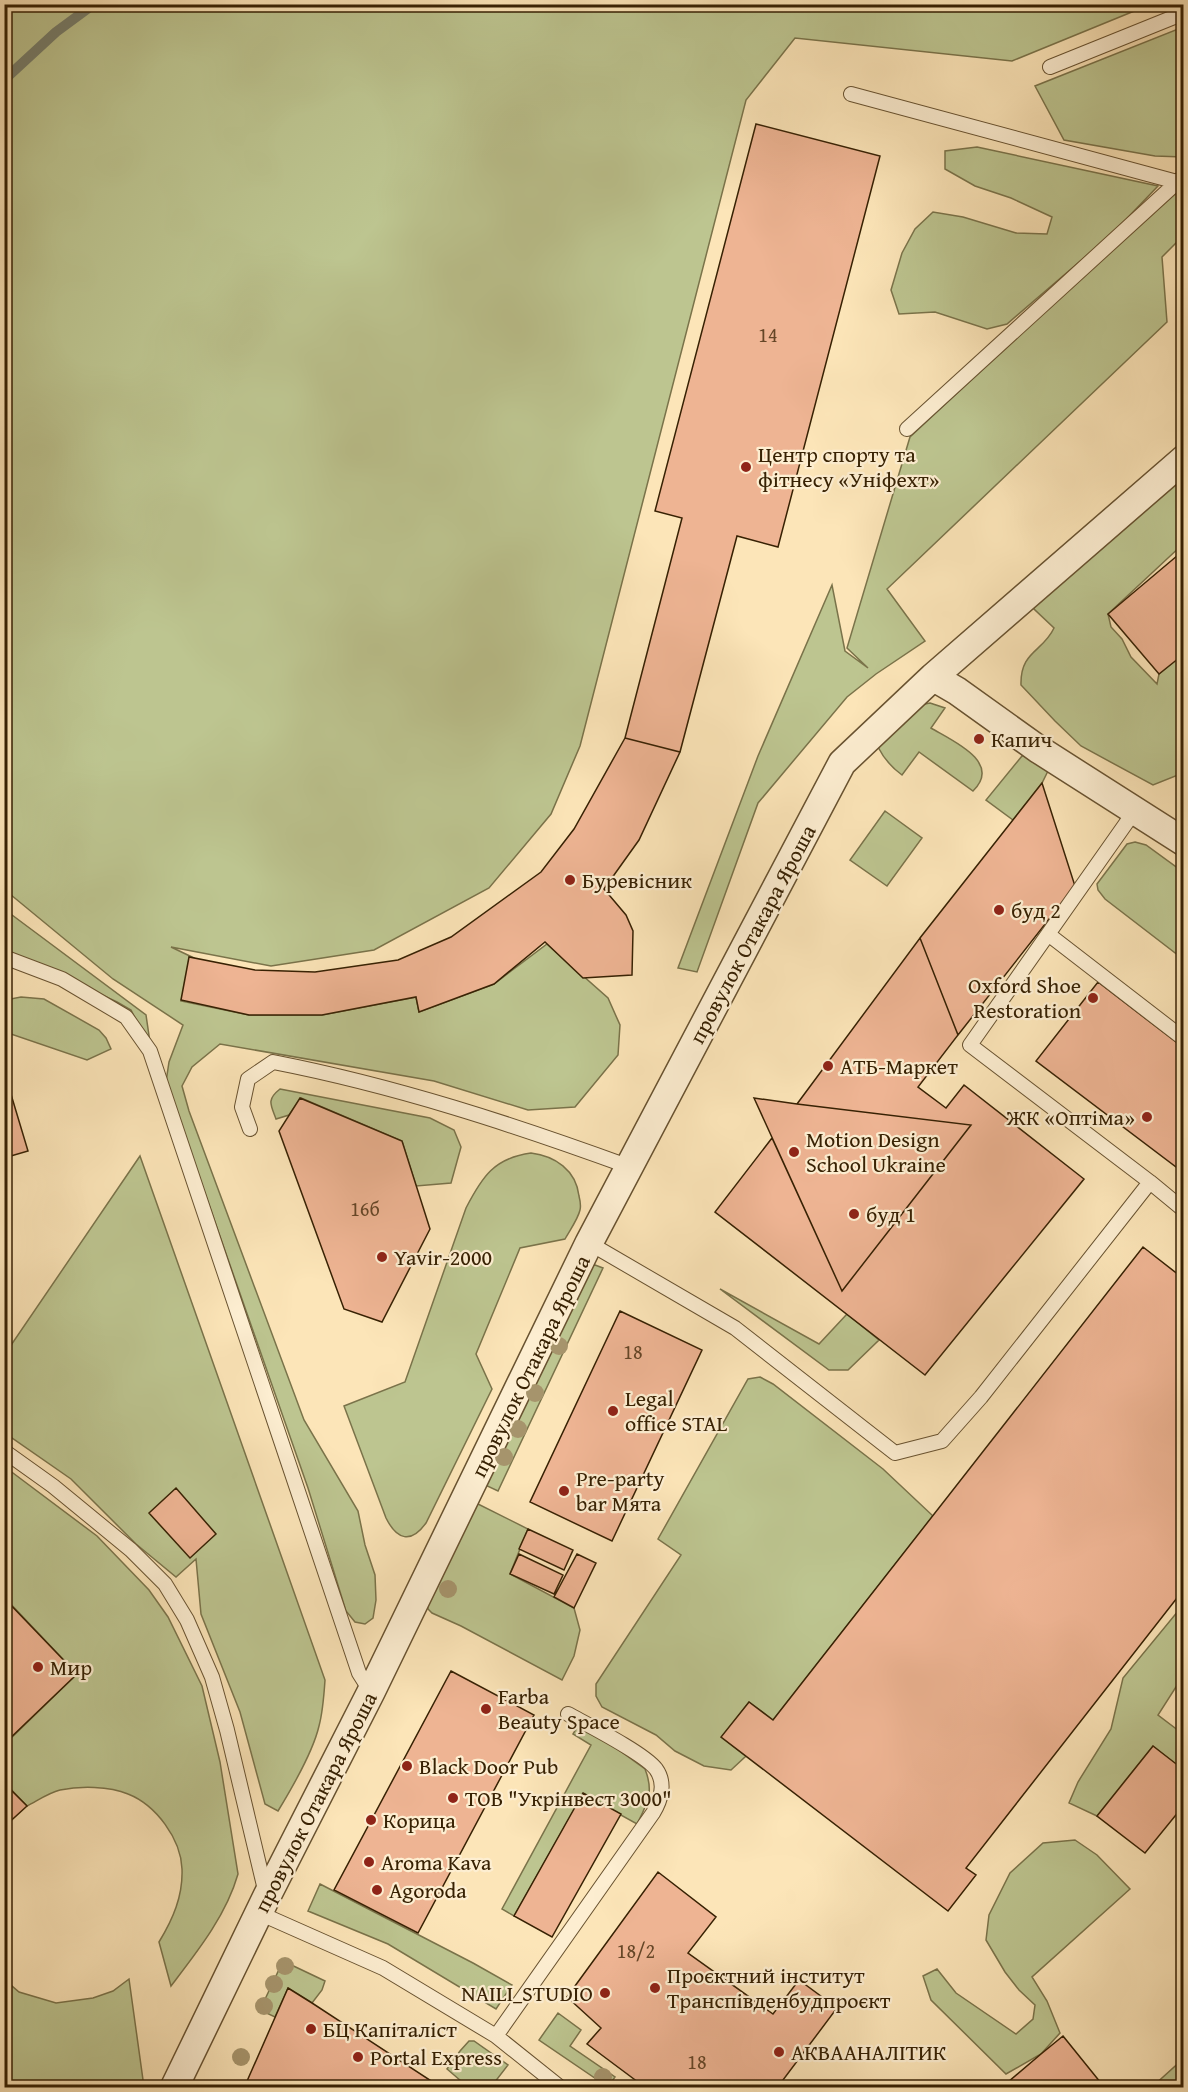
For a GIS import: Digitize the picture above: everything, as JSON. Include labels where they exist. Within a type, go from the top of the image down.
[{"type":"street","name":"провулок Отакара Яроша","points":[[174,2088],[590,1244],[842,763],[933,677],[1184,459]]},
{"type":"street","points":[[933,677],[957,691],[1038,749],[1184,842]]},
{"type":"lane","points":[[1050,67],[1184,13]]},
{"type":"lane","points":[[851,94],[1180,178]]},
{"type":"lane","points":[[907,429],[1180,178]]},
{"type":"lane","points":[[1134,812],[970,1045],[1184,1210]]},
{"type":"lane","points":[[1048,934],[1184,1039]]},
{"type":"lane","points":[[4,957],[62,979],[126,1017],[150,1052],[359,1673],[371,1692]]},
{"type":"lane","points":[[250,1129],[242,1107],[248,1079],[273,1062],[338,1074],[489,1117],[630,1167]]},
{"type":"lane","points":[[590,1244],[735,1328],[895,1453],[942,1441],[981,1397],[1150,1182]]},
{"type":"lane","points":[[4,1451],[53,1486],[130,1550],[165,1584],[188,1620],[212,1677],[224,1719],[263,1905],[383,1968],[496,2036],[561,2088]]},
{"type":"lane","points":[[496,2036],[660,1801],[662,1788],[660,1776],[655,1768],[644,1758],[568,1714]]},
{"type":"green space","points":[[5,5],[1149,5],[1012,61],[795,38],[746,100],[580,746],[551,814],[489,888],[374,950],[271,966],[171,947],[194,958],[181,1001],[249,1015],[322,1015],[416,997],[419,1012],[494,984],[547,944],[608,998],[620,1025],[618,1055],[575,1107],[528,1110],[434,1081],[220,1044],[192,1067],[182,1086],[189,1111],[304,1420],[358,1511],[365,1545],[375,1575],[376,1600],[373,1618],[365,1624],[355,1622],[346,1611],[308,1488],[166,1082],[169,1062],[183,1025],[113,979],[5,890]]},
{"type":"green space","points":[[1183,27],[1183,157],[1155,156],[1064,140],[1035,86]]},
{"type":"green space","points":[[977,147],[1158,186],[1112,234],[1007,324],[987,329],[935,312],[899,314],[891,290],[902,253],[915,229],[933,212],[963,217],[1016,233],[1047,234],[1052,217],[1011,198],[975,186],[945,169],[945,151]]},
{"type":"green space","points":[[1183,183],[1183,236],[1162,257],[1167,322],[887,589],[925,641],[847,697],[758,803],[697,972],[678,968],[758,756],[832,585],[845,651],[868,668],[847,648],[910,437]]},
{"type":"green space","points":[[1183,468],[1183,544],[1108,614],[1111,627],[1122,639],[1131,657],[1157,684],[1159,674],[1183,654],[1183,773],[1153,785],[1081,746],[1021,685],[1022,674],[1028,658],[1054,628],[1034,609],[1032,600]]},
{"type":"green space","points":[[930,703],[945,708],[931,728],[971,753],[978,761],[982,771],[981,780],[973,791],[919,752],[902,775],[888,762],[878,747],[920,705]]},
{"type":"green space","points":[[1032,754],[1048,771],[1042,783],[1013,820],[986,800],[1022,756]]},
{"type":"green space","points":[[885,811],[922,838],[887,886],[850,860]]},
{"type":"green space","points":[[1135,842],[1146,845],[1183,872],[1183,959],[1105,899],[1098,890],[1097,884],[1127,844]]},
{"type":"green space","points":[[4,909],[146,1015],[151,1049],[131,1010],[5,950]]},
{"type":"green space","points":[[21,997],[44,999],[99,1030],[111,1049],[87,1060],[5,1032],[5,1000]]},
{"type":"green space","points":[[280,1089],[430,1118],[454,1130],[461,1147],[451,1183],[416,1186],[402,1141],[301,1098],[289,1115],[276,1119],[271,1100]]},
{"type":"green space","points":[[531,1153],[556,1161],[569,1172],[577,1187],[579,1213],[565,1239],[520,1248],[476,1354],[492,1389],[426,1523],[415,1534],[404,1537],[395,1531],[386,1518],[344,1406],[405,1382],[466,1208],[472,1197],[484,1178],[498,1164],[507,1159]]},
{"type":"green space","points":[[140,1156],[325,1680],[316,1736],[301,1770],[278,1811],[265,1804],[240,1712],[201,1614],[196,1559],[176,1577],[136,1544],[71,1479],[5,1433],[5,1354]]},
{"type":"green space","points":[[590,1266],[603,1268],[498,1491],[483,1484]]},
{"type":"green space","points":[[720,1289],[819,1344],[847,1314],[879,1340],[848,1370],[829,1370]]},
{"type":"green space","points":[[760,1377],[773,1384],[883,1469],[933,1516],[773,1720],[749,1702],[722,1737],[746,1756],[731,1770],[704,1766],[675,1751],[656,1735],[602,1707],[596,1696],[596,1684],[681,1555],[658,1539],[748,1379]]},
{"type":"green space","points":[[5,1467],[97,1536],[149,1590],[168,1617],[202,1686],[220,1762],[238,1874],[218,1919],[171,1986],[159,1942],[176,1907],[181,1889],[182,1869],[177,1846],[165,1824],[148,1806],[120,1791],[85,1787],[60,1790],[27,1806],[5,1783],[5,1744],[77,1674],[5,1598]]},
{"type":"green space","points":[[476,1503],[528,1529],[510,1574],[574,1608],[580,1630],[574,1656],[562,1680],[428,1609],[427,1601]]},
{"type":"green space","points":[[1183,1605],[1183,1676],[1158,1715],[1183,1734],[1183,1770],[1153,1746],[1097,1816],[1069,1803],[1078,1782],[1111,1729],[1123,1678]]},
{"type":"green space","points":[[580,1722],[645,1769],[649,1784],[647,1803],[637,1824],[583,1794],[514,1916],[502,1909],[591,1745],[573,1734]]},
{"type":"green space","points":[[1075,1840],[1097,1855],[1130,1889],[1032,1977],[1047,2001],[1060,2033],[1041,2054],[1006,2074],[931,2000],[923,1976],[937,1969],[956,1993],[1016,2034],[1033,2019],[1035,2005],[1005,1972],[986,1940],[989,1915],[1010,1873],[1043,1843]]},
{"type":"green space","points":[[320,1884],[512,1985],[496,2009],[388,1944],[308,1911]]},
{"type":"green space","points":[[283,1961],[325,1981],[322,1990],[312,2003],[288,1988],[275,2017],[260,2010]]},
{"type":"green space","points":[[129,1979],[144,2087],[5,2087],[5,1980],[19,1992],[56,2003],[93,1998],[113,1991]]},
{"type":"green space","points":[[558,2013],[581,2030],[570,2046],[615,2077],[608,2087],[539,2040]]},
{"type":"green space","points":[[469,2041],[474,2041],[508,2065],[491,2087],[468,2087],[447,2069]]},
{"type":"green space","points":[[1183,2059],[1183,2087],[1152,2087]]},
{"type":"building","points":[[756,124],[880,156],[778,547],[737,536],[680,752],[625,738],[682,518],[655,511]]},
{"type":"building","points":[[1184,550],[1184,654],[1159,674],[1108,614]]},
{"type":"building","name":"Буревісник","points":[[625,738],[680,752],[639,840],[604,889],[626,915],[633,931],[632,975],[583,978],[545,942],[494,984],[419,1012],[416,997],[322,1015],[249,1015],[181,1000],[189,957],[255,970],[315,972],[398,960],[451,937],[541,872],[574,829]]},
{"type":"building","name":"буд 2","points":[[1042,783],[1075,886],[958,1035],[920,938]]},
{"type":"building","points":[[920,938],[958,1035],[918,1087],[946,1108],[964,1085],[1084,1179],[925,1375],[715,1212],[772,1138],[842,1291],[971,1125],[797,1104]]},
{"type":"building","name":"ЖК «Оптіма»","points":[[1098,982],[1184,1048],[1184,1173],[1036,1061]]},
{"type":"building","points":[[4,1071],[28,1151],[4,1158]]},
{"type":"building","points":[[300,1098],[402,1141],[430,1229],[382,1322],[344,1309],[279,1131]]},
{"type":"building","name":"буд 1","points":[[754,1098],[797,1104],[971,1125],[842,1291]]},
{"type":"building","points":[[1143,1247],[1184,1279],[1184,1589],[966,1868],[976,1875],[948,1911],[721,1737],[749,1702],[773,1720]]},
{"type":"building","points":[[620,1311],[702,1350],[612,1541],[530,1502]]},
{"type":"building","points":[[176,1488],[216,1534],[190,1558],[149,1513]]},
{"type":"building","points":[[528,1529],[573,1550],[564,1570],[519,1549]]},
{"type":"building","points":[[519,1554],[563,1575],[554,1594],[510,1574]]},
{"type":"building","points":[[577,1554],[596,1563],[574,1608],[554,1597]]},
{"type":"building","name":"Мир","points":[[4,1598],[77,1674],[4,1744]]},
{"type":"building","points":[[451,1671],[534,1715],[418,1933],[334,1890]]},
{"type":"building","points":[[1153,1746],[1184,1770],[1184,1805],[1145,1853],[1097,1816]]},
{"type":"building","points":[[4,1783],[27,1806],[4,1827]]},
{"type":"building","points":[[583,1793],[621,1814],[552,1937],[514,1916]]},
{"type":"building","name":"Проєктний інститут Транспівденбудпроєкт","points":[[658,1872],[716,1917],[688,1953],[773,2014],[799,1980],[837,2008],[777,2088],[646,2088],[587,2044],[601,2028],[567,1997]]},
{"type":"building","name":"БЦ Капіталіст","points":[[288,1988],[312,2003],[442,2088],[244,2088]]},
{"type":"building","points":[[1063,2036],[1105,2088],[1001,2088],[1041,2054]]},
{"type":"waterway","points":[[4,80],[56,32],[94,4]]},
{"type":"place","name":"Центр спорту та фітнесу «Уніфехт»","points":[[746,467]]},
{"type":"place","name":"Капич","points":[[979,739]]},
{"type":"place","name":"Буревісник","points":[[570,880]]},
{"type":"place","name":"буд 2","points":[[999,910]]},
{"type":"place","name":"Oxford Shoe Restoration","points":[[1093,998]]},
{"type":"place","name":"АТБ-Маркет","points":[[828,1066]]},
{"type":"place","name":"ЖК «Оптіма»","points":[[1147,1117]]},
{"type":"place","name":"Motion Design School Ukraine","points":[[794,1152]]},
{"type":"place","name":"буд 1","points":[[854,1214]]},
{"type":"place","name":"Yavir-2000","points":[[382,1257]]},
{"type":"place","name":"Legal office STAL","points":[[613,1411]]},
{"type":"place","name":"Pre-party bar Мята","points":[[564,1491]]},
{"type":"place","name":"Мир","points":[[38,1667]]},
{"type":"place","name":"Farba Beauty Space","points":[[486,1709]]},
{"type":"place","name":"Black Door Pub","points":[[407,1766]]},
{"type":"place","name":"ТОВ \"Укрінвест 3000\"","points":[[453,1798]]},
{"type":"place","name":"Корица","points":[[371,1820]]},
{"type":"place","name":"Aroma Kava","points":[[369,1862]]},
{"type":"place","name":"Agoroda","points":[[377,1890]]},
{"type":"place","name":"Проєктний інститут Транспівденбудпроєкт","points":[[655,1988]]},
{"type":"place","name":"NAILI_STUDIO","points":[[605,1993]]},
{"type":"place","name":"БЦ Капіталіст","points":[[311,2029]]},
{"type":"place","name":"АКВААНАЛІТИК","points":[[779,2052]]},
{"type":"place","name":"Portal Express","points":[[358,2057]]}]
